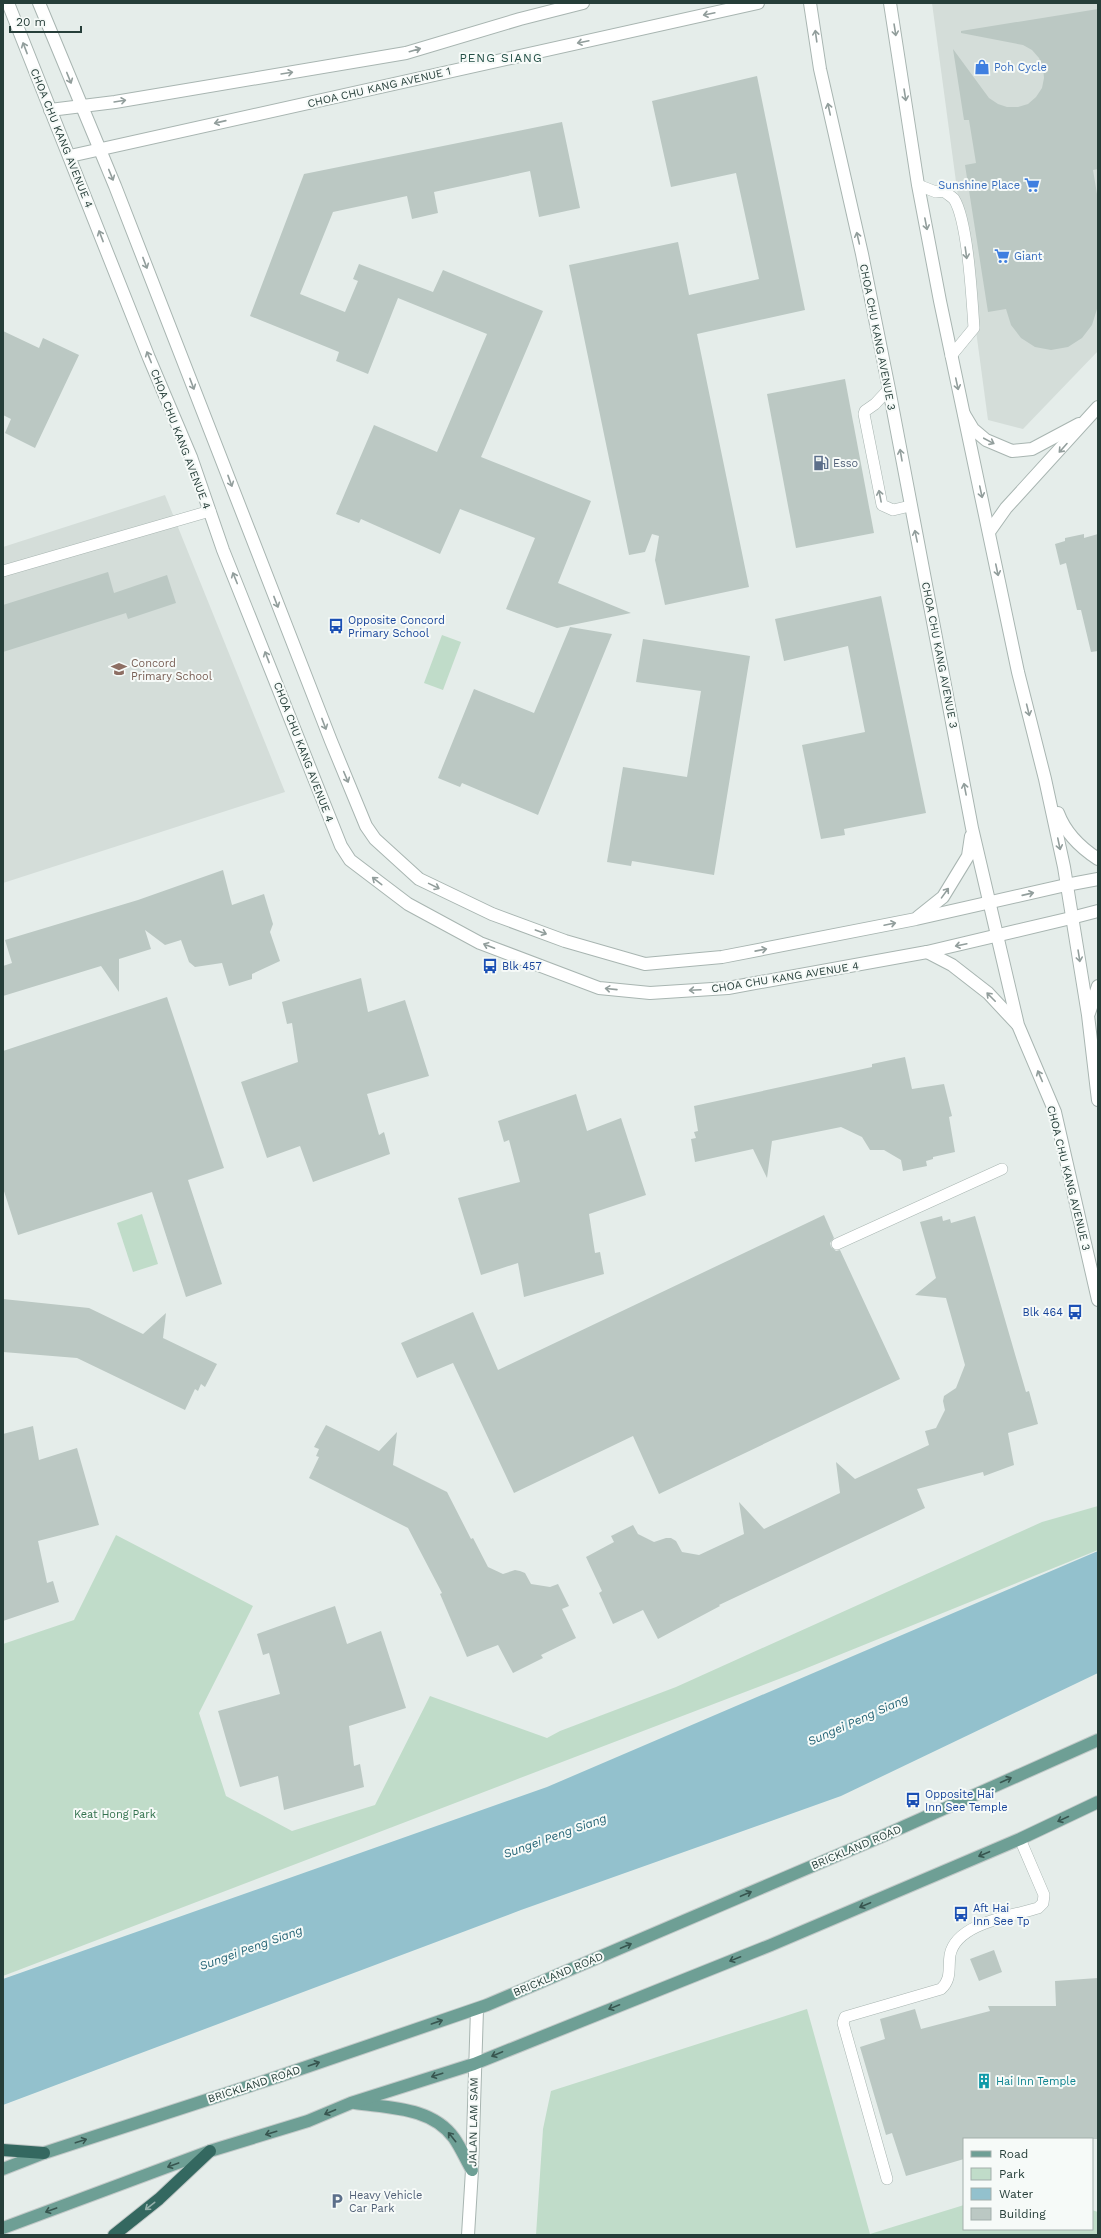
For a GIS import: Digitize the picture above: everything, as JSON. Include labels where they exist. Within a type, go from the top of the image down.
[{"type":"highway","points":[[3,2150],[44,2153]]},
{"type":"highway","points":[[114,2235],[159,2199],[210,2152]]},
{"type":"main road","name":"BRICKLAND ROAD","points":[[3,2169],[44,2153],[270,2080],[477,2009],[885,1835],[1098,1740]]},
{"type":"main road","points":[[3,2228],[210,2152],[308,2121],[351,2103],[474,2064],[771,1945],[1092,1809],[1098,1802]]},
{"type":"main road","points":[[351,2103],[408,2110],[439,2124],[453,2137],[472,2170]]},
{"type":"street","name":"CHOA CHU KANG AVENUE 4","points":[[8,3],[149,358],[191,457],[210,511],[341,846],[350,860],[408,904],[480,943],[599,988],[650,993],[728,988],[927,952],[1098,911]]},
{"type":"street","points":[[39,3],[100,149],[331,741],[366,826],[376,839],[419,879],[492,914],[565,941],[645,964],[722,957],[916,919],[970,905],[990,903],[1098,879]]},
{"type":"street","points":[[50,110],[406,53],[520,19],[583,3]]},
{"type":"street","name":"CHOA CHU KANG AVENUE 1","points":[[70,156],[758,3]]},
{"type":"street","name":"CHOA CHU KANG AVENUE 3","points":[[810,3],[820,69],[862,254],[889,389],[972,828],[1018,1025],[1055,1112],[1098,1300]]},
{"type":"street","points":[[890,3],[918,185],[951,356],[1018,672],[1045,779],[1071,918],[1077,940],[1098,1100]]},
{"type":"street","points":[[989,532],[1006,508],[1098,407]]},
{"type":"street","points":[[963,413],[973,428],[986,440],[1012,451],[1032,449],[1089,418]]},
{"type":"street","points":[[1045,779],[1063,826],[1087,852],[1098,859]]},
{"type":"street","points":[[916,919],[943,897],[968,856],[972,828]]},
{"type":"street","points":[[927,952],[952,965],[988,993],[1018,1025]]},
{"type":"street","points":[[1088,1015],[1098,986]]},
{"type":"street","name":"JALAN LAM SAM","points":[[468,2235],[472,2170],[474,2064],[477,2009]]},
{"type":"lane","points":[[918,185],[936,192],[944,191],[954,200],[962,222],[971,285],[974,328],[951,356]]},
{"type":"lane","points":[[889,389],[876,404],[865,411],[864,414],[882,505],[893,510],[910,506]]},
{"type":"lane","points":[[3,570],[210,511]]},
{"type":"lane","points":[[837,1244],[1002,1169]]},
{"type":"lane","points":[[887,2179],[843,2022],[845,2017],[941,1989],[947,1984],[951,1948],[959,1936],[970,1928],[1038,1908],[1043,1903],[1044,1895],[1020,1839]]},
{"type":"shaded area","name":"Sunshine Place","points":[[932,3],[1098,3],[1098,351],[1023,429],[988,420]]},
{"type":"shaded area","name":"Concord Primary School","points":[[165,495],[285,792],[3,883],[3,547]]},
{"type":"green space","points":[[442,635],[461,642],[443,690],[424,683]]},
{"type":"green space","points":[[142,1214],[158,1264],[133,1272],[117,1223]]},
{"type":"green space","name":"Keat Hong Park","points":[[1098,1506],[1098,1550],[797,1672],[3,1976],[3,1644],[74,1620],[116,1535],[253,1606],[199,1713],[226,1796],[292,1831],[375,1805],[430,1696],[547,1738],[560,1731],[676,1687],[1042,1522]]},
{"type":"green space","points":[[807,2009],[870,2234],[963,2205],[963,2230],[1093,2230],[1093,2210],[1098,2212],[1098,2235],[536,2235],[543,2129],[551,2091]]},
{"type":"water","name":"Sungei Peng Siang","points":[[1098,1551],[1098,1673],[841,1796],[521,1910],[3,2105],[3,1979],[547,1787]]},
{"type":"building","name":"Sunshine Place","points":[[1098,9],[1098,169],[1093,170],[1098,200],[1097,309],[1092,325],[1082,338],[1068,347],[1051,350],[1035,347],[1021,338],[1011,325],[1006,309],[988,312],[965,165],[976,163],[969,120],[964,120],[953,49],[989,98],[998,104],[1007,107],[1018,107],[1028,104],[1036,97],[1042,88],[1044,78],[1043,67],[1039,58],[1032,50],[1023,45],[961,33],[961,31]]},
{"type":"building","points":[[757,76],[805,310],[697,334],[749,587],[665,605],[655,560],[659,536],[652,534],[645,552],[629,555],[569,265],[678,242],[689,295],[759,279],[736,173],[671,187],[652,101]]},
{"type":"building","points":[[562,122],[580,208],[539,217],[530,171],[434,192],[438,213],[412,219],[407,196],[333,212],[300,294],[345,312],[358,281],[353,279],[359,264],[433,292],[443,270],[543,311],[481,457],[591,501],[558,583],[631,613],[557,628],[506,609],[535,538],[460,509],[440,554],[361,519],[359,523],[336,514],[374,425],[437,452],[487,334],[398,298],[368,374],[336,361],[339,352],[250,316],[304,174]]},
{"type":"building","points":[[3,331],[39,348],[43,338],[79,355],[35,448],[5,433],[11,419],[3,415]]},
{"type":"building","name":"Esso","points":[[845,379],[874,533],[796,548],[767,394]]},
{"type":"building","points":[[1084,534],[1084,538],[1098,534],[1098,651],[1091,652],[1081,610],[1077,610],[1066,563],[1060,565],[1055,544],[1065,541],[1065,538]]},
{"type":"building","points":[[108,572],[114,593],[167,575],[176,603],[128,619],[126,613],[3,652],[3,605]]},
{"type":"building","points":[[881,596],[926,813],[844,829],[845,835],[821,839],[802,745],[865,732],[848,646],[784,661],[775,619]]},
{"type":"building","points":[[570,627],[612,634],[538,815],[462,783],[460,787],[438,778],[474,689],[534,713]]},
{"type":"building","points":[[643,639],[750,656],[714,875],[632,861],[631,866],[607,862],[623,767],[687,777],[701,691],[636,682]]},
{"type":"building","points":[[223,870],[232,905],[264,894],[273,924],[270,932],[280,961],[252,974],[252,979],[229,986],[222,963],[195,967],[189,962],[181,940],[165,945],[145,930],[151,949],[119,959],[119,992],[101,966],[3,996],[3,966],[12,963],[5,940],[138,900]]},
{"type":"building","points":[[361,978],[368,1012],[405,1000],[429,1076],[367,1094],[379,1135],[384,1132],[390,1154],[313,1182],[300,1146],[267,1158],[241,1082],[298,1062],[292,1023],[287,1024],[282,1002]]},
{"type":"building","points":[[167,997],[224,1168],[188,1180],[222,1284],[186,1297],[152,1192],[18,1235],[3,1188],[3,1051]]},
{"type":"building","points":[[905,1057],[912,1089],[944,1084],[952,1116],[949,1117],[955,1152],[933,1157],[933,1159],[926,1161],[927,1166],[903,1171],[901,1160],[884,1150],[870,1150],[862,1137],[841,1127],[772,1141],[767,1178],[753,1149],[695,1162],[691,1139],[696,1138],[694,1132],[698,1131],[694,1106],[872,1067],[872,1064]]},
{"type":"building","points":[[576,1094],[587,1131],[621,1118],[646,1195],[589,1214],[595,1253],[600,1252],[604,1274],[524,1297],[518,1263],[481,1275],[458,1198],[520,1182],[509,1140],[504,1142],[498,1121]]},
{"type":"building","points":[[824,1215],[834,1238],[830,1243],[831,1247],[836,1251],[840,1250],[900,1379],[659,1494],[633,1436],[514,1493],[453,1363],[417,1378],[401,1343],[473,1312],[498,1370]]},
{"type":"building","points":[[942,1216],[943,1221],[950,1219],[951,1223],[975,1216],[1026,1392],[1029,1391],[1038,1424],[1008,1433],[1014,1465],[984,1476],[983,1472],[917,1489],[925,1508],[719,1605],[720,1606],[658,1639],[643,1610],[613,1624],[599,1593],[602,1591],[586,1557],[614,1542],[611,1536],[633,1525],[638,1534],[654,1542],[671,1538],[676,1541],[682,1552],[699,1555],[744,1534],[739,1502],[764,1529],[840,1493],[836,1462],[855,1479],[929,1445],[925,1431],[936,1428],[945,1410],[943,1401],[944,1396],[956,1388],[965,1365],[946,1298],[915,1295],[936,1278],[920,1222]]},
{"type":"building","points":[[3,1299],[89,1308],[143,1334],[166,1313],[163,1338],[217,1364],[205,1387],[201,1384],[198,1391],[195,1389],[185,1410],[77,1358],[3,1352]]},
{"type":"building","points":[[326,1425],[379,1451],[397,1432],[393,1465],[447,1492],[471,1539],[473,1538],[488,1567],[503,1574],[515,1570],[520,1571],[525,1573],[531,1584],[550,1587],[558,1584],[569,1606],[562,1609],[576,1638],[541,1655],[543,1658],[513,1673],[498,1645],[467,1657],[440,1594],[442,1593],[408,1528],[309,1478],[319,1457],[316,1456],[319,1449],[314,1447]]},
{"type":"building","points":[[33,1426],[39,1460],[77,1448],[99,1525],[38,1541],[47,1583],[53,1581],[59,1602],[3,1621],[3,1434]]},
{"type":"building","points":[[335,1606],[347,1644],[381,1631],[406,1708],[349,1726],[354,1766],[360,1764],[364,1787],[284,1810],[278,1776],[240,1787],[218,1711],[280,1694],[269,1653],[263,1655],[257,1634]]},
{"type":"building","points":[[994,1950],[1002,1972],[979,1981],[970,1959]]},
{"type":"building","name":"Hai Inn Temple","points":[[1098,1978],[1098,2139],[963,2138],[963,2159],[906,2176],[892,2133],[886,2135],[860,2047],[885,2039],[880,2019],[915,2009],[921,2029],[990,2011],[988,2006],[1056,2006],[1055,1981]]},
{"type":"place","name":"Poh Cycle","points":[[982,67]]},
{"type":"place","name":"Sunshine Place","points":[[1032,185]]},
{"type":"place","name":"Giant","points":[[1002,256]]},
{"type":"place","name":"Esso","points":[[821,463]]},
{"type":"place","name":"Opposite Concord Primary School","points":[[336,626]]},
{"type":"place","name":"Concord Primary School","points":[[119,669]]},
{"type":"place","name":"Blk 457","points":[[490,966]]},
{"type":"place","name":"Blk 464","points":[[1075,1312]]},
{"type":"place","name":"Opposite Hai Inn See Temple","points":[[913,1800]]},
{"type":"place","name":"Aft Hai Inn See Tp","points":[[961,1914]]},
{"type":"place","name":"Hai Inn Temple","points":[[984,2081]]},
{"type":"place","name":"Heavy Vehicle Car Park","points":[[337,2201]]},
{"type":"district","name":"PENG SIANG","points":[[501,58]]}]
